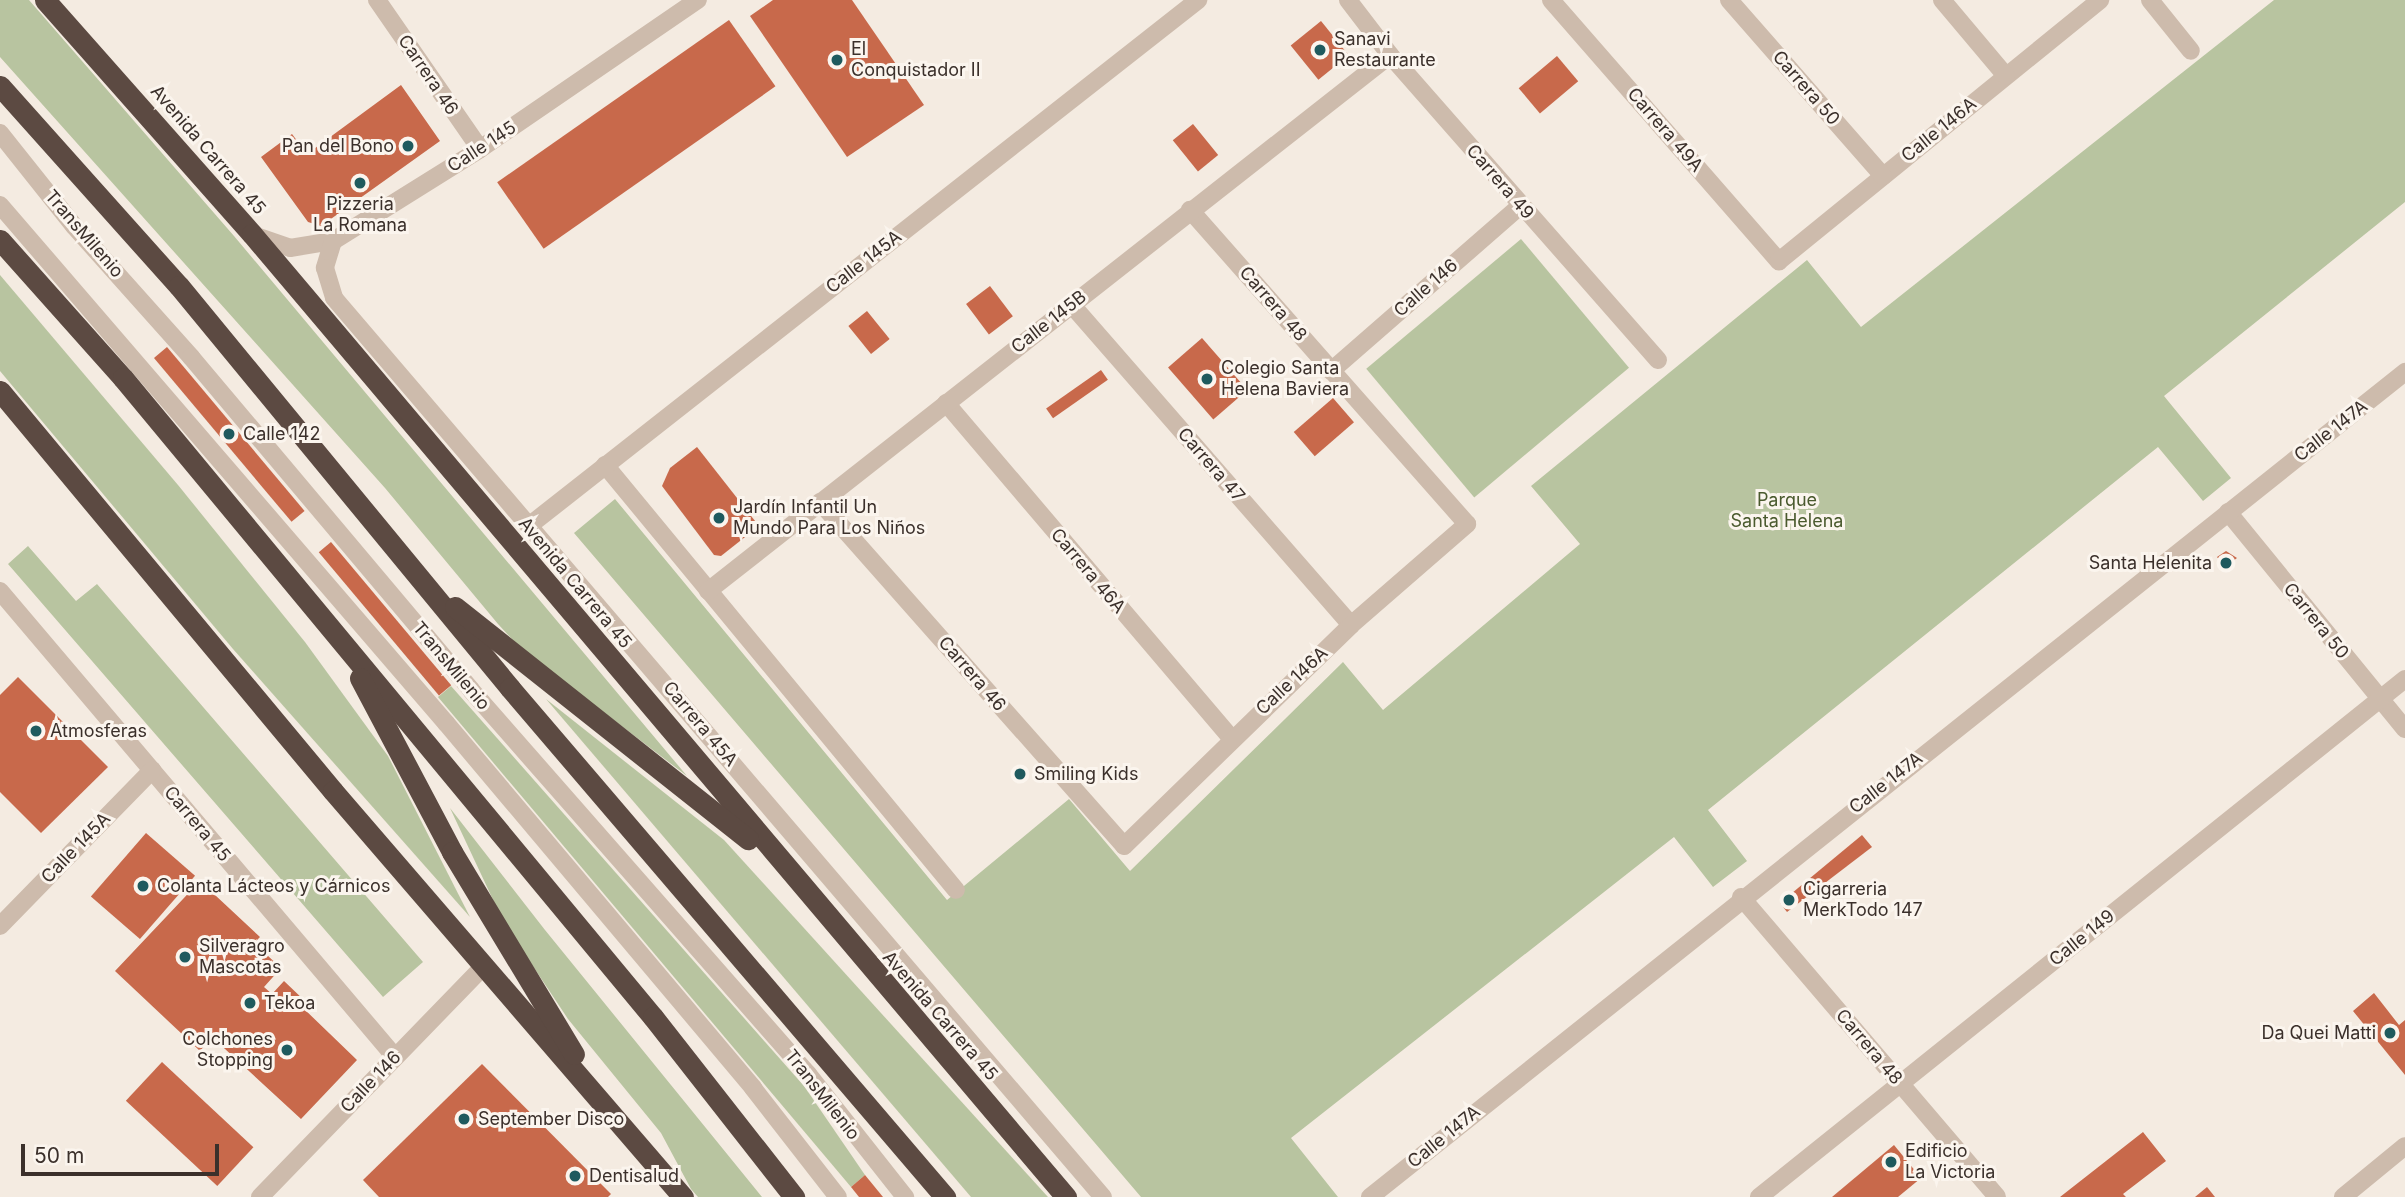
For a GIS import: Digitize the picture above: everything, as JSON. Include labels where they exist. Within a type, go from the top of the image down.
[{"type":"highway","name":"Avenida Carrera 45","points":[[45,0],[252,234],[783,867],[1066,1197]]},
{"type":"highway","points":[[0,86],[179,286],[422,581],[945,1197]]},
{"type":"highway","points":[[0,240],[123,378],[705,1080],[794,1197]]},
{"type":"highway","points":[[0,391],[483,967],[683,1197]]},
{"type":"highway","points":[[422,581],[783,867]]},
{"type":"highway","points":[[341,642],[452,852],[610,1111]]},
{"type":"street","name":"Carrera 46","points":[[377,0],[480,149]]},
{"type":"street","name":"Calle 145","points":[[252,234],[290,248],[333,241],[480,149],[698,0]]},
{"type":"street","name":"Calle 145A","points":[[530,525],[1198,0]]},
{"type":"street","name":"Carrera 49","points":[[1348,0],[1390,55],[1658,360]]},
{"type":"street","name":"Carrera 49A","points":[[1551,0],[1779,261]]},
{"type":"street","name":"Carrera 50","points":[[1729,0],[1883,176]]},
{"type":"street","points":[[1942,0],[2006,76]]},
{"type":"street","name":"Calle 146A","points":[[1779,261],[2100,0]]},
{"type":"street","points":[[2150,0],[2191,51]]},
{"type":"street","name":"Calle 145B","points":[[708,590],[1390,55]]},
{"type":"street","name":"TransMilenio","points":[[0,133],[74,226],[191,357],[471,690],[808,1074],[905,1197]]},
{"type":"street","points":[[0,205],[446,723],[753,1088],[838,1197]]},
{"type":"street","name":"Calle 146","points":[[1331,371],[1520,205]]},
{"type":"street","name":"Carrera 48","points":[[1190,210],[1467,524]]},
{"type":"street","name":"Carrera 45A","points":[[333,241],[325,268],[334,298],[1103,1197]]},
{"type":"street","name":"Carrera 47","points":[[1072,304],[1351,625]]},
{"type":"street","name":"Calle 147A","points":[[1370,1197],[1741,897],[2405,372]]},
{"type":"street","name":"Carrera 46A","points":[[946,403],[1231,738]]},
{"type":"street","points":[[605,466],[956,890]]},
{"type":"street","name":"Carrera 46","points":[[820,502],[1124,846]]},
{"type":"street","name":"Carrera 50","points":[[2228,512],[2405,729]]},
{"type":"street","name":"Calle 146A","points":[[1124,846],[1231,738],[1351,625],[1467,524]]},
{"type":"street","name":"Carrera 45","points":[[0,591],[395,1057]]},
{"type":"street","name":"Calle 149","points":[[1759,1197],[2405,679]]},
{"type":"street","name":"Calle 145A","points":[[0,926],[152,770]]},
{"type":"street","name":"Carrera 48","points":[[1741,897],[1997,1197]]},
{"type":"street","name":"Calle 146","points":[[260,1197],[483,967]]},
{"type":"street","points":[[2343,1197],[2405,1146]]},
{"type":"green space","points":[[0,0],[29,0],[234,236],[687,776],[522,650],[498,624],[385,488],[0,57]]},
{"type":"green space","name":"Parque Santa Helena","points":[[2274,0],[2405,0],[2405,202],[2164,396],[2231,478],[2203,501],[2158,447],[1708,810],[1747,861],[1713,887],[1674,837],[1291,1138],[1338,1197],[1141,1197],[574,533],[615,499],[947,900],[1069,799],[1130,871],[1343,662],[1383,710],[1580,544],[1531,486],[1807,260],[1861,327]]},
{"type":"green space","points":[[1521,239],[1629,368],[1474,498],[1366,369]]},
{"type":"green space","points":[[0,275],[178,485],[305,642],[388,756],[470,917],[233,649],[0,371]]},
{"type":"green space","points":[[28,546],[76,601],[97,584],[423,962],[383,997],[8,564]]},
{"type":"green space","points":[[451,686],[804,1086],[865,1175],[851,1187],[438,697]]},
{"type":"green space","points":[[546,699],[724,840],[1048,1197],[971,1197]]},
{"type":"green space","points":[[450,808],[545,930],[762,1197],[698,1197],[691,1189],[661,1133],[568,1019],[503,921]]},
{"type":"building","name":"El Conquistador II","points":[[773,0],[852,0],[924,105],[847,157],[750,16]]},
{"type":"building","points":[[729,20],[775,86],[544,249],[497,182]]},
{"type":"building","name":"Sanavi Restaurante","points":[[1321,21],[1349,55],[1318,80],[1291,46]]},
{"type":"building","points":[[1557,56],[1578,81],[1540,113],[1519,88]]},
{"type":"building","points":[[401,85],[440,141],[321,226],[308,222],[261,157],[292,134],[307,154]]},
{"type":"building","points":[[1193,124],[1218,155],[1198,171],[1173,140]]},
{"type":"building","points":[[990,286],[1013,316],[989,334],[966,304]]},
{"type":"building","points":[[867,311],[890,339],[871,354],[848,326]]},
{"type":"building","name":"Colegio Santa Helena Baviera","points":[[1202,338],[1247,390],[1213,420],[1168,368]]},
{"type":"building","name":"Calle 142","points":[[167,347],[305,511],[292,522],[154,358]]},
{"type":"building","points":[[1101,370],[1108,380],[1053,418],[1046,408]]},
{"type":"building","points":[[1333,398],[1354,422],[1315,456],[1294,432]]},
{"type":"building","name":"Jardín Infantil Un Mundo Para Los Niños","points":[[697,447],[759,526],[721,556],[714,555],[662,486],[670,468]]},
{"type":"building","points":[[331,542],[451,685],[439,696],[319,552]]},
{"type":"building","name":"Santa Helenita","points":[[2226,551],[2237,558],[2225,567],[2217,557]]},
{"type":"building","name":"Atmosferas","points":[[18,677],[108,767],[41,833],[0,792],[0,695]]},
{"type":"building","name":"Colanta Lácteos y Cárnicos","points":[[146,833],[195,876],[140,939],[91,896]]},
{"type":"building","points":[[1862,835],[1872,847],[1787,912],[1780,903]]},
{"type":"building","points":[[200,881],[260,937],[254,943],[281,968],[264,987],[272,994],[284,981],[305,1001],[301,1006],[357,1060],[301,1119],[212,1037],[200,1051],[115,971]]},
{"type":"building","points":[[2374,993],[2399,1025],[2405,1020],[2405,1075],[2353,1011]]},
{"type":"building","points":[[162,1062],[253,1147],[217,1186],[126,1101]]},
{"type":"building","points":[[482,1064],[611,1194],[608,1197],[379,1197],[363,1180]]},
{"type":"building","points":[[2143,1132],[2166,1161],[2123,1194],[2126,1197],[2060,1197]]},
{"type":"building","name":"Edificio La Victoria","points":[[1894,1145],[1921,1178],[1898,1197],[1832,1197]]},
{"type":"building","points":[[865,1175],[883,1197],[859,1197],[851,1187]]},
{"type":"building","points":[[2207,1187],[2215,1197],[2195,1197]]},
{"type":"place","name":"Sanavi Restaurante","points":[[1320,50]]},
{"type":"place","name":"El Conquistador II","points":[[837,60]]},
{"type":"place","name":"Pan del Bono","points":[[408,146]]},
{"type":"place","name":"Pizzeria La Romana","points":[[360,183]]},
{"type":"place","name":"Colegio Santa Helena Baviera","points":[[1207,379]]},
{"type":"place","name":"Calle 142","points":[[229,434]]},
{"type":"place","name":"Jardín Infantil Un Mundo Para Los Niños","points":[[719,518]]},
{"type":"place","name":"Santa Helenita","points":[[2226,563]]},
{"type":"place","name":"Atmosferas","points":[[36,731]]},
{"type":"place","name":"Smiling Kids","points":[[1020,774]]},
{"type":"place","name":"Colanta Lácteos y Cárnicos","points":[[143,886]]},
{"type":"place","name":"Cigarreria MerkTodo 147","points":[[1789,900]]},
{"type":"place","name":"Silveragro Mascotas","points":[[185,957]]},
{"type":"place","name":"Tekoa","points":[[250,1003]]},
{"type":"place","name":"Da Quei Matti","points":[[2390,1033]]},
{"type":"place","name":"Colchones Stopping","points":[[287,1050]]},
{"type":"place","name":"September Disco","points":[[464,1119]]},
{"type":"place","name":"Edificio La Victoria","points":[[1891,1162]]},
{"type":"place","name":"Dentisalud","points":[[575,1176]]}]
